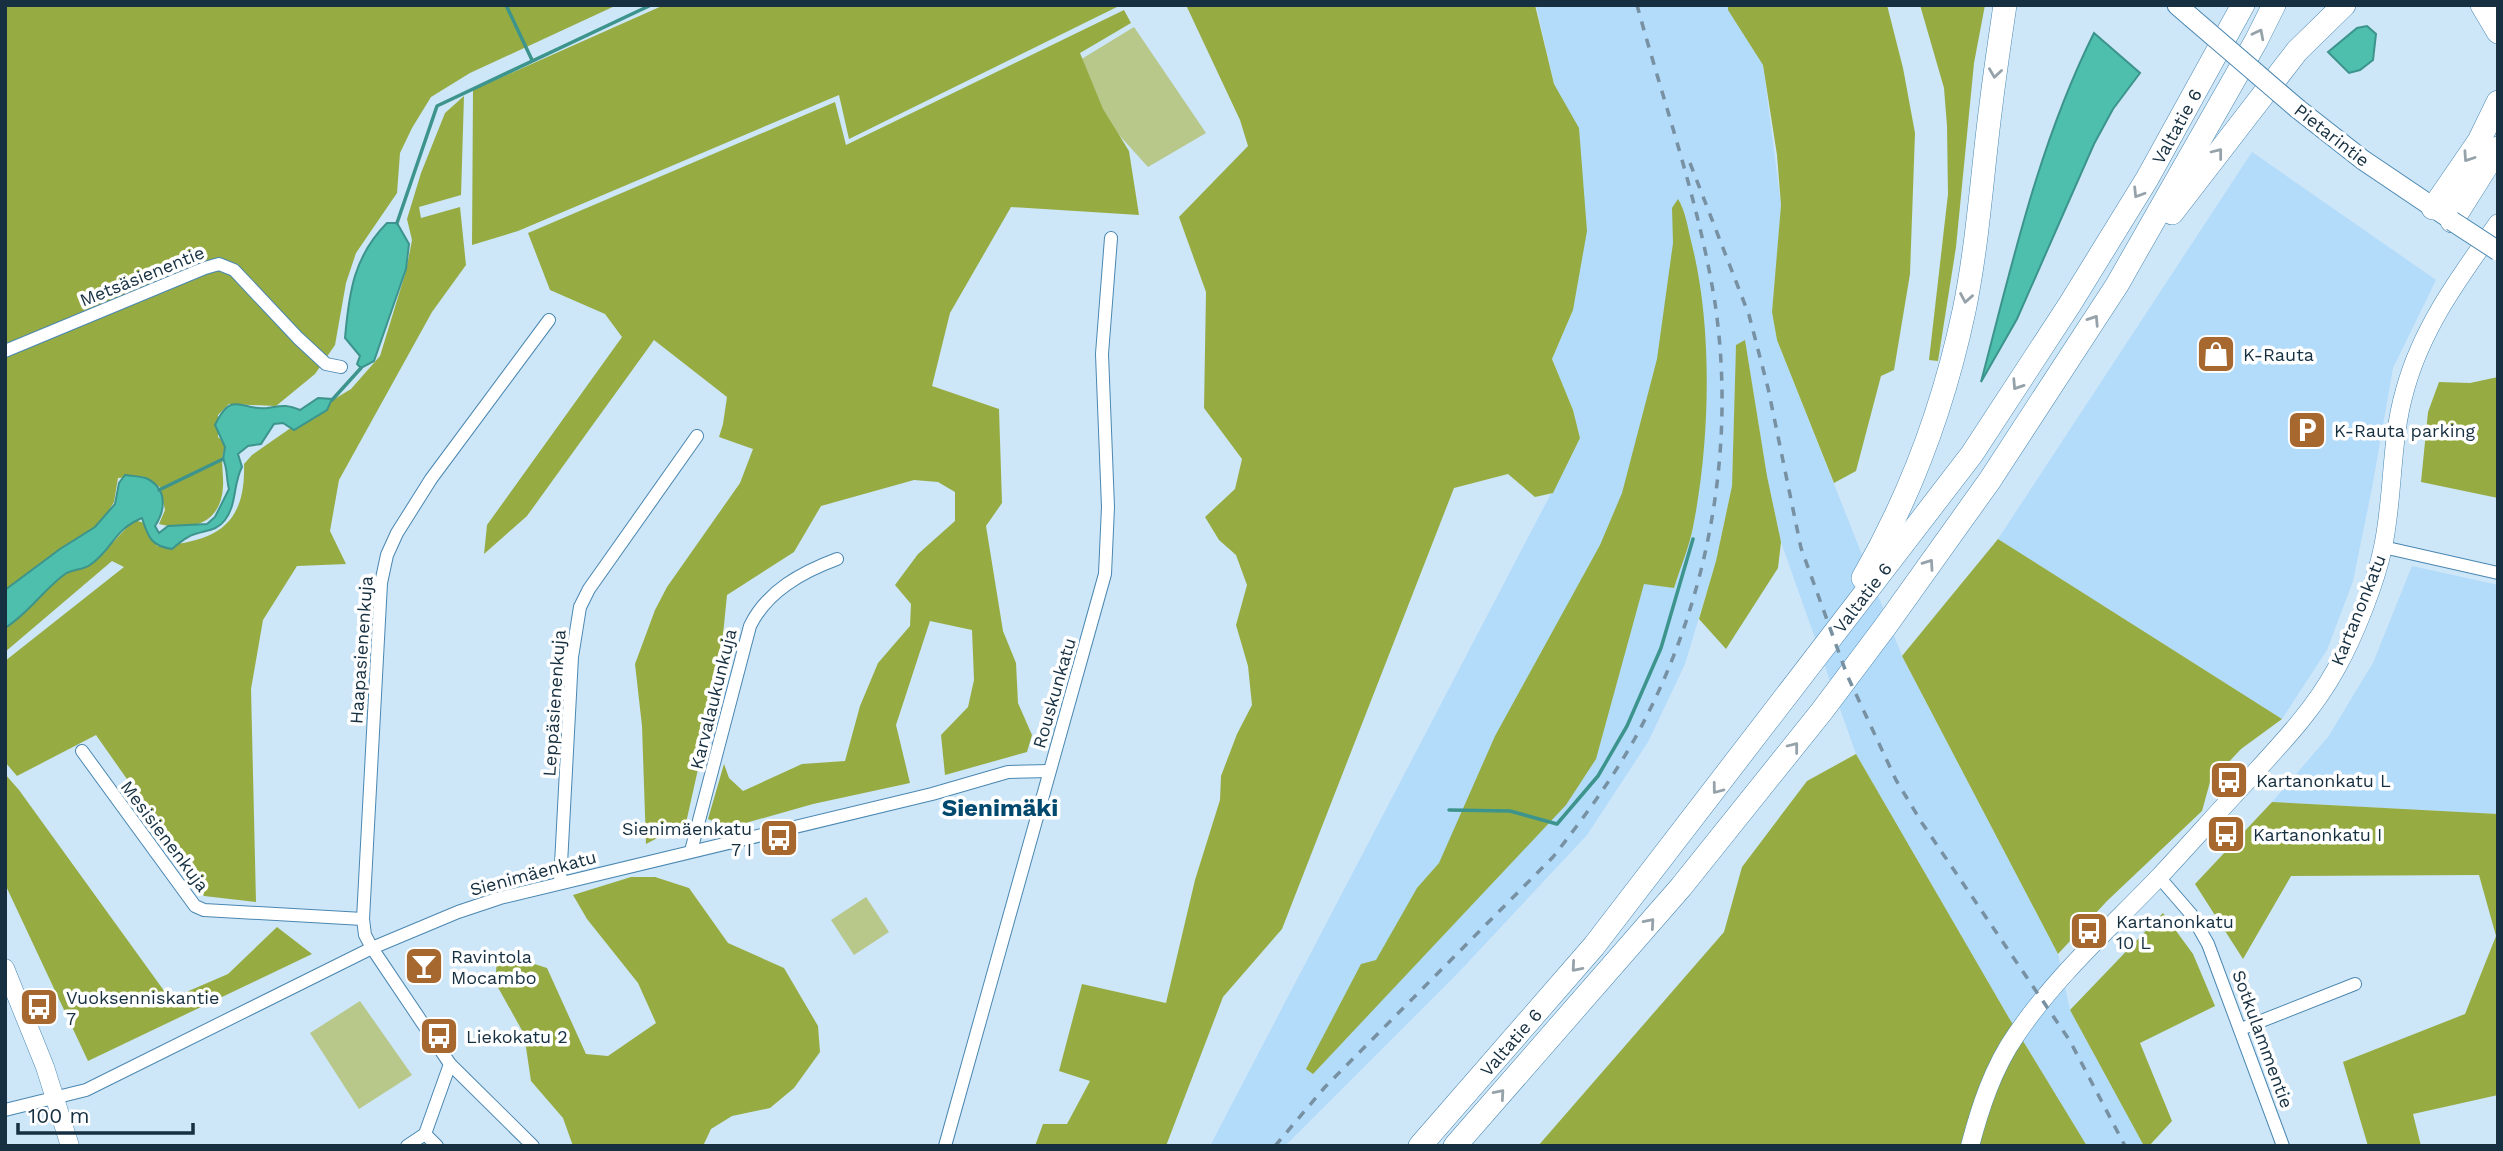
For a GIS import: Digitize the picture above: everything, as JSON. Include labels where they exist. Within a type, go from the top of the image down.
[{"type":"highway","points":[[1818,656],[1875,557],[1919,466],[1947,381],[1964,310],[1978,227],[1990,106],[2005,5]]},
{"type":"highway","name":"Valtatie 6","points":[[1420,1146],[1594,946],[1818,656],[1987,431],[2147,179],[2243,5]]},
{"type":"highway","name":"Valtatie 6","points":[[1455,1146],[1681,887],[1822,711],[1990,480],[2117,285],[2274,5]]},
{"type":"highway","points":[[2117,285],[2297,51],[2344,5]]},
{"type":"highway","points":[[2482,5],[2498,32]]},
{"type":"highway","points":[[2443,214],[2498,102]]},
{"type":"highway","points":[[2443,214],[2498,148]]},
{"type":"main road","name":"Pietarintie","points":[[2184,12],[2298,109],[2363,160],[2498,251]]},
{"type":"main road","name":"Kartanonkatu","points":[[1970,1146],[1985,1096],[2015,1036],[2115,920],[2159,877],[2293,732],[2336,669],[2356,626],[2383,547],[2398,421],[2414,361],[2444,302],[2498,223]]},
{"type":"main road","points":[[5,968],[55,1097],[70,1146]]},
{"type":"street","name":"Rouskunkatu","points":[[945,1146],[1105,574],[1108,507],[1102,354],[1111,238]]},
{"type":"street","name":"Metsäsienentie","points":[[5,351],[219,264],[234,270],[326,364],[341,367]]},
{"type":"street","name":"Haapasienenkuja","points":[[533,1146],[450,1064],[372,948],[365,935],[363,919],[381,583],[387,555],[397,533],[431,479],[549,320]]},
{"type":"street","name":"Leppäsienenkuja","points":[[560,883],[572,657],[580,607],[589,589],[697,436]]},
{"type":"street","points":[[2383,547],[2498,573]]},
{"type":"street","name":"Karvalaukunkuja","points":[[691,850],[750,626],[756,613],[767,599],[782,587],[817,566],[837,559]]},
{"type":"street","name":"Mesisienenkuja","points":[[82,751],[195,906],[204,910],[363,919]]},
{"type":"street","name":"Sienimäenkatu","points":[[5,1110],[86,1090],[372,948],[458,912],[500,898],[932,794],[1008,772],[1049,771]]},
{"type":"street","name":"Sotkulammentie","points":[[2159,877],[2191,914],[2208,944],[2283,1146]]},
{"type":"street","points":[[2241,1029],[2355,984]]},
{"type":"street","points":[[407,1146],[425,1134],[450,1064]]},
{"type":"street","points":[[425,1134],[437,1146]]},
{"type":"shaded area","points":[[5,5],[617,5],[470,73],[431,97],[400,153],[397,193],[356,253],[346,283],[335,345],[315,374],[276,406],[229,404],[218,415],[218,437],[226,444],[222,460],[223,487],[217,510],[210,517],[193,526],[159,524],[165,510],[160,487],[141,476],[118,478],[114,502],[100,525],[5,595]]},
{"type":"shaded area","points":[[664,5],[1121,5],[849,139],[839,95],[518,231],[472,245],[473,90]]},
{"type":"shaded area","points":[[1186,5],[1535,5],[1554,84],[1579,128],[1587,231],[1573,310],[1552,359],[1573,410],[1580,438],[1553,493],[1535,497],[1508,474],[1454,488],[1282,929],[1223,997],[1166,1146],[1035,1146],[1043,1124],[1067,1124],[1090,1081],[1059,1071],[1082,984],[1166,1003],[1195,880],[1220,800],[1221,776],[1237,734],[1252,705],[1248,666],[1236,625],[1247,585],[1236,555],[1219,540],[1205,517],[1235,489],[1242,459],[1204,408],[1206,292],[1179,217],[1248,146],[1240,120]]},
{"type":"shaded area","points":[[1536,5],[1728,5],[1763,65],[1781,205],[1772,312],[1777,340],[1902,656],[2058,954],[2070,1010],[2144,1146],[2087,1146],[2009,1018],[1856,754],[1781,542],[1767,476],[1745,341],[1736,345],[1732,486],[1716,561],[1685,664],[1648,742],[1587,835],[1457,974],[1285,1146],[1210,1146],[1580,438],[1573,410],[1552,359],[1573,310],[1579,129],[1554,84]]},
{"type":"shaded area","points":[[1728,5],[1887,5],[1903,68],[1915,133],[1910,274],[1894,370],[1881,376],[1856,471],[1834,483],[1777,340],[1772,312],[1781,205],[1777,155],[1763,65],[1728,10]]},
{"type":"shaded area","points":[[1920,5],[1985,5],[1974,63],[1956,247],[1938,361],[1929,360],[1948,194],[1947,126],[1944,88]]},
{"type":"shaded area","points":[[1124,10],[1131,23],[1080,53],[1103,109],[1129,151],[1139,215],[1011,207],[950,313],[932,386],[999,409],[1002,503],[986,526],[1003,631],[1016,663],[1018,703],[1032,735],[1027,752],[945,775],[941,735],[968,707],[974,680],[972,630],[930,621],[896,725],[910,783],[813,804],[728,828],[708,819],[724,764],[729,778],[743,791],[802,764],[845,761],[860,706],[878,663],[910,626],[911,604],[895,585],[918,554],[955,521],[955,492],[938,482],[914,480],[821,506],[794,552],[727,595],[719,675],[686,823],[646,844],[642,726],[635,664],[655,610],[667,587],[740,483],[753,449],[719,437],[727,397],[654,340],[527,516],[484,554],[487,525],[622,337],[605,314],[550,290],[528,233],[835,102],[846,145]]},
{"type":"shaded area","points":[[2367,26],[2376,34],[2373,60],[2360,70],[2349,73],[2328,52],[2357,28]]},
{"type":"shaded area","points":[[1134,27],[1206,133],[1148,167],[1110,125],[1075,63]]},
{"type":"shaded area","points":[[2094,33],[2140,73],[2113,109],[2094,144],[2017,319],[1981,382],[2028,204],[2058,117]]},
{"type":"shaded area","points":[[464,96],[461,195],[419,207],[421,218],[460,207],[466,265],[432,312],[339,480],[330,531],[346,564],[297,566],[263,620],[251,689],[256,902],[204,896],[176,849],[96,735],[17,776],[5,762],[5,661],[124,567],[112,561],[5,652],[5,623],[43,584],[82,564],[94,562],[134,520],[145,523],[157,546],[195,540],[223,527],[239,503],[244,464],[252,455],[351,389],[380,356],[406,271],[412,240],[407,219],[421,173],[445,113]]},
{"type":"shaded area","points":[[2252,152],[2436,280],[2393,368],[2353,581],[2327,650],[2282,719],[1998,539]]},
{"type":"shaded area","points":[[1678,199],[1699,278],[1707,386],[1699,494],[1691,535],[1674,588],[1644,584],[1596,759],[1566,805],[1313,1074],[1306,1069],[1361,964],[1376,960],[1417,888],[1439,863],[1495,736],[1600,545],[1622,493],[1657,359],[1673,243],[1672,208]]},
{"type":"shaded area","points":[[387,223],[397,223],[409,244],[406,269],[374,361],[361,368],[357,364],[360,356],[345,338],[351,290],[367,248]]},
{"type":"shaded area","points":[[1745,340],[1767,476],[1781,542],[1778,568],[1726,649],[1699,619],[1716,561],[1732,486],[1736,345]]},
{"type":"shaded area","points":[[2498,377],[2498,498],[2421,482],[2428,412],[2439,382],[2470,383]]},
{"type":"shaded area","points":[[318,398],[332,399],[327,410],[294,430],[283,423],[274,424],[261,444],[248,446],[238,454],[242,467],[233,501],[229,514],[218,526],[189,536],[172,549],[159,546],[151,540],[142,518],[125,528],[90,565],[68,572],[57,580],[5,628],[5,590],[95,527],[115,504],[119,483],[125,475],[146,478],[159,489],[163,501],[155,526],[159,533],[168,526],[207,524],[215,517],[229,489],[223,459],[225,447],[215,425],[221,414],[232,405],[238,404],[258,408],[287,406],[300,410]]},
{"type":"shaded area","points":[[1998,539],[2282,719],[2241,749],[2210,782],[2202,811],[2107,901],[2058,954],[1902,656]]},
{"type":"shaded area","points":[[2412,566],[2498,585],[2498,814],[2272,802],[2328,737],[2373,663]]},
{"type":"shaded area","points":[[1856,754],[2009,1018],[2087,1146],[1538,1146],[1724,932],[1742,867],[1807,781]]},
{"type":"shaded area","points":[[5,774],[170,999],[228,974],[277,927],[312,954],[88,1061],[5,884]]},
{"type":"shaded area","points":[[2272,802],[2498,814],[2498,1095],[2413,1114],[2421,1146],[2368,1146],[2343,1062],[2465,1014],[2496,936],[2479,875],[2291,876],[2243,959],[2195,884]]},
{"type":"shaded area","points":[[631,877],[655,877],[689,888],[728,943],[784,968],[818,1026],[820,1052],[794,1088],[770,1108],[732,1116],[711,1129],[703,1146],[573,1146],[563,1118],[531,1081],[524,1034],[495,982],[497,961],[525,961],[547,968],[586,1054],[608,1056],[656,1023],[638,983],[587,919],[573,895]]},
{"type":"shaded area","points":[[866,897],[889,932],[854,955],[831,920]]},
{"type":"shaded area","points":[[2163,913],[2193,954],[2215,1006],[2140,1043],[2172,1121],[2149,1146],[2144,1146],[2070,1010]]},
{"type":"shaded area","points":[[360,1001],[412,1075],[359,1109],[310,1033]]},
{"type":"waterway","points":[[506,5],[532,60]]},
{"type":"waterway","points":[[397,223],[437,106],[651,5]]},
{"type":"waterway","points":[[332,400],[361,368]]},
{"type":"waterway","points":[[159,490],[223,459]]},
{"type":"waterway","points":[[1449,810],[1510,811],[1557,824],[1598,776],[1627,726],[1661,648],[1693,539]]},
{"type":"railway","points":[[1275,1146],[1325,1087],[1553,857],[1596,800],[1634,740],[1681,637],[1698,583],[1710,528],[1722,416],[1721,359],[1715,303],[1700,228],[1637,5]]},
{"type":"railway","points":[[1690,163],[1749,315],[1768,388],[1801,548],[1847,675],[1896,780],[1922,823],[2070,1041],[2125,1146]]},
{"type":"place","name":"K-Rauta","points":[[2216,354]]},
{"type":"place","name":"K-Rauta parking","points":[[2307,430]]},
{"type":"place","name":"Kartanonkatu L","points":[[2229,780]]},
{"type":"place","name":"Kartanonkatu I","points":[[2226,834]]},
{"type":"place","name":"Sienimäenkatu 7 I","points":[[779,838]]},
{"type":"place","name":"Kartanonkatu 10 L","points":[[2089,931]]},
{"type":"place","name":"Ravintola Mocambo","points":[[424,966]]},
{"type":"place","name":"Vuoksenniskantie 7","points":[[39,1007]]},
{"type":"place","name":"Liekokatu 2","points":[[439,1036]]},
{"type":"district","name":"Sienimäki","points":[[1000,808]]}]
